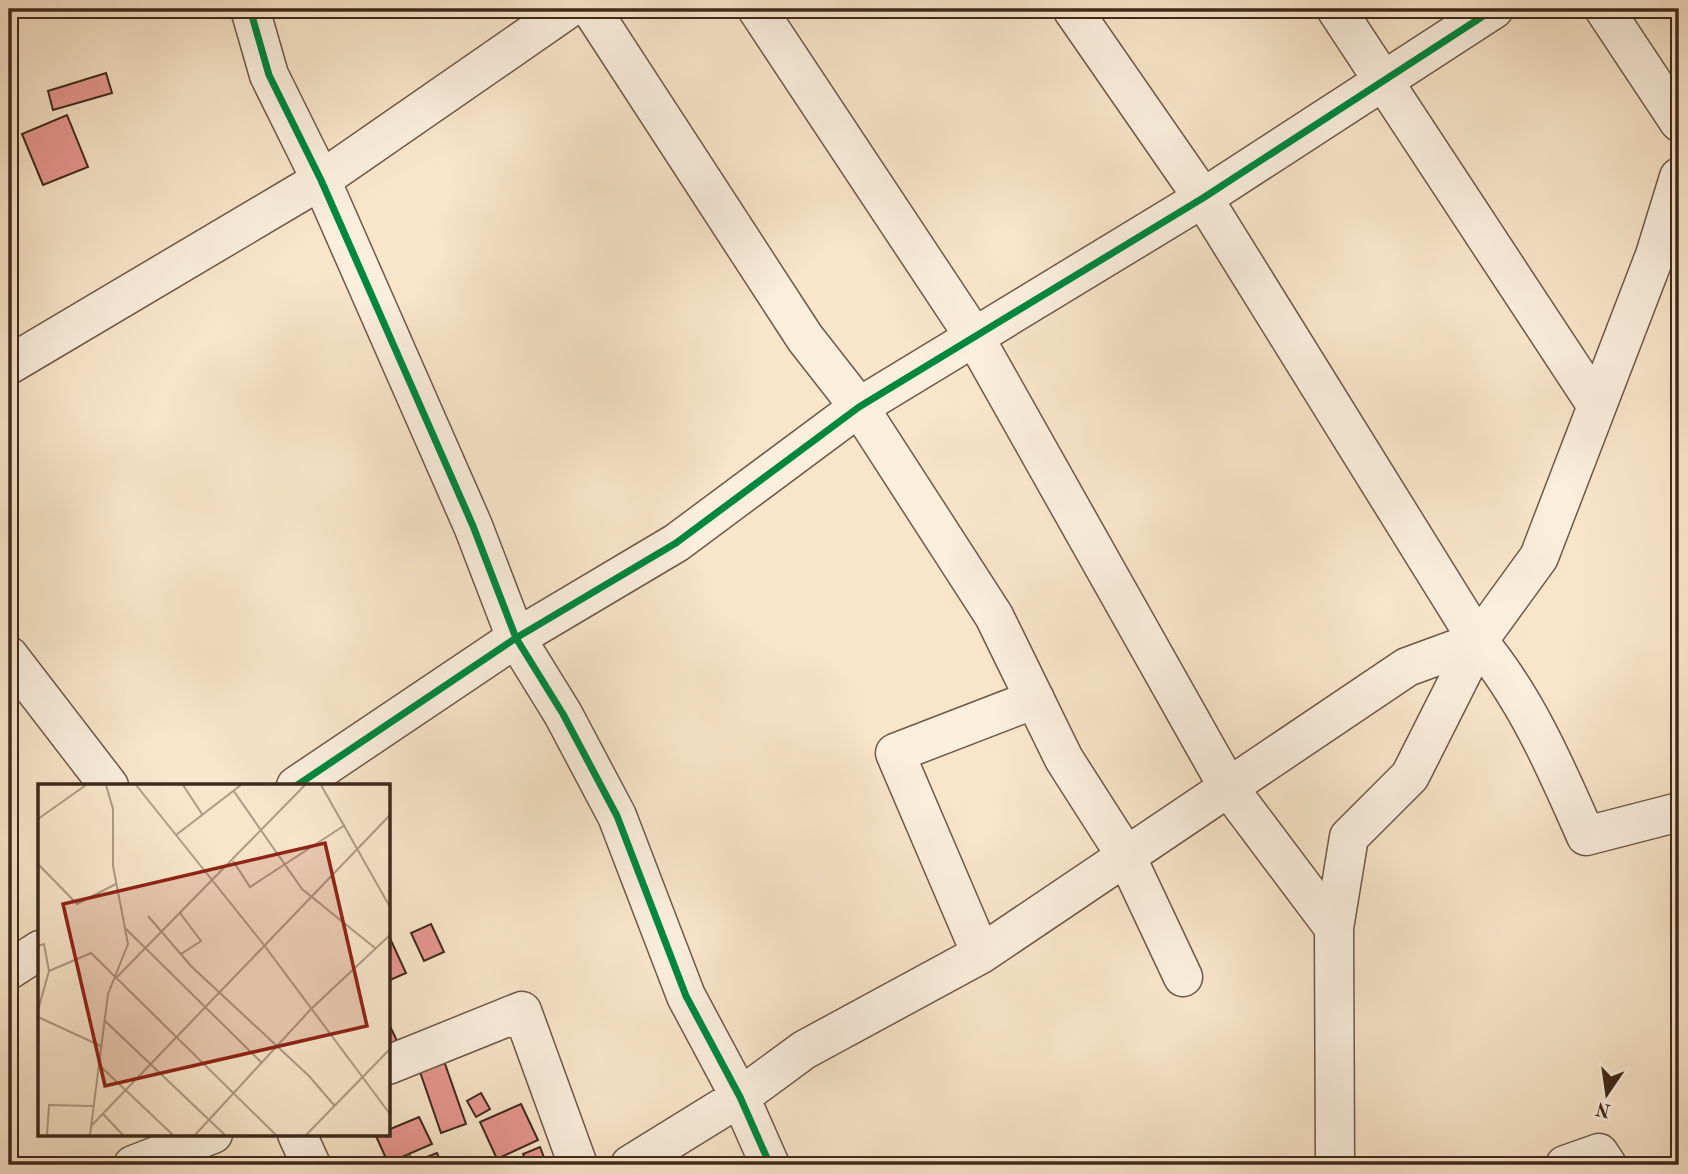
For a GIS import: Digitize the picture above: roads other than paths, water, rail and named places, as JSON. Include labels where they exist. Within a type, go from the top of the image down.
[{"type":"street","points":[[250,9],[269,75],[321,180],[473,526],[516,638],[564,714],[617,816],[685,996],[740,1097],[770,1165]]},
{"type":"street","points":[[9,365],[321,180],[568,9]]},
{"type":"street","points":[[591,9],[806,338],[859,407],[994,616],[1064,759],[1126,856],[1183,977]]},
{"type":"street","points":[[757,9],[975,338],[1228,788],[1334,928]]},
{"type":"street","points":[[1072,9],[1203,198],[1478,641],[1501,668],[1550,754],[1586,836],[1679,812]]},
{"type":"street","points":[[1336,9],[1597,406]]},
{"type":"street","points":[[299,784],[516,638],[676,543],[859,407],[1203,198],[1494,9]]},
{"type":"street","points":[[1604,9],[1679,122]]},
{"type":"street","points":[[1335,1165],[1334,928],[1349,837],[1410,776],[1478,641],[1539,557],[1597,406],[1667,263],[1679,177]]},
{"type":"street","points":[[630,1165],[740,1097],[804,1050],[981,954],[1406,667],[1478,641]]},
{"type":"street","points":[[9,656],[107,784]]},
{"type":"street","points":[[981,954],[895,753],[1035,699]]},
{"type":"street","points":[[9,970],[38,951]]},
{"type":"street","points":[[390,1064],[522,1011],[578,1165]]},
{"type":"street","points":[[133,1165],[208,1136]]},
{"type":"street","points":[[298,1136],[311,1165]]},
{"type":"street","points":[[1565,1165],[1599,1153],[1607,1165]]}]
